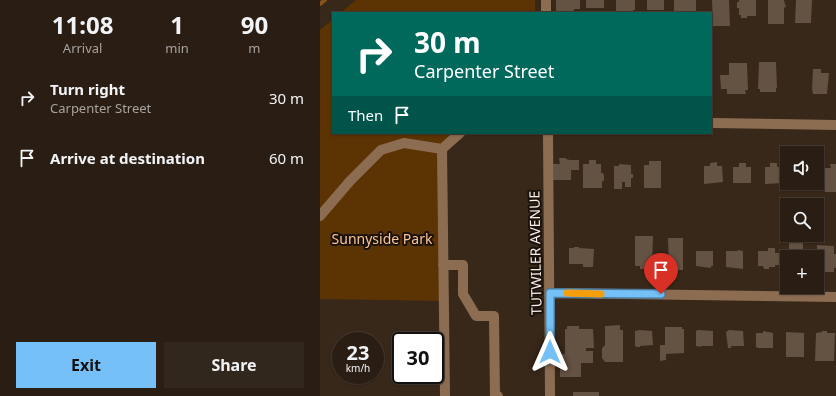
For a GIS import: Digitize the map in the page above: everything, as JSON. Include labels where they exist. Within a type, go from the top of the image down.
[{"type":"street","points":[[546,0],[546,12]]},
{"type":"street","points":[[712,123],[836,126]]},
{"type":"street","points":[[445,396],[442,149],[459,134]]},
{"type":"street","name":"TUTWILER AVENUE","points":[[548,134],[550,396]]},
{"type":"street","points":[[320,216],[350,181],[382,150],[404,143],[442,149]]},
{"type":"street","points":[[443,265],[463,265],[463,294],[476,316],[494,316],[495,396],[498,396]]},
{"type":"street","points":[[550,293],[836,296]]},
{"type":"green space","points":[[356,0],[535,0],[535,12],[341,12]]},
{"type":"green space","name":"Sunnyside Park","points":[[332,20],[332,134],[459,134],[442,149],[444,301],[320,299],[320,30]]},
{"type":"building","points":[[556,0],[580,0],[580,9],[574,9],[574,12],[556,12]]},
{"type":"building","points":[[586,0],[604,0],[604,8],[586,8]]},
{"type":"building","points":[[616,0],[635,0],[635,10],[633,10],[633,12],[616,12]]},
{"type":"building","points":[[647,0],[664,0],[664,10],[647,10]]},
{"type":"building","points":[[674,0],[696,0],[696,12],[674,12]]},
{"type":"building","points":[[712,0],[729,0],[730,26],[713,26]]},
{"type":"building","points":[[739,0],[756,0],[756,16],[741,18],[741,15],[739,15],[739,8],[737,8],[737,2],[739,2]]},
{"type":"building","points":[[768,0],[784,0],[786,8],[784,7],[784,24],[768,24]]},
{"type":"building","points":[[796,0],[812,0],[811,23],[795,23]]},
{"type":"building","points":[[759,62],[776,62],[776,92],[760,92],[760,89],[758,89]]},
{"type":"building","points":[[729,63],[747,63],[748,90],[745,90],[746,94],[727,94],[727,89],[721,89],[720,75],[729,75]]},
{"type":"building","points":[[813,69],[821,69],[821,73],[829,73],[827,94],[813,94]]},
{"type":"building","points":[[559,158],[579,160],[579,170],[571,170],[571,180],[553,180],[553,164],[560,164]]},
{"type":"building","points":[[589,160],[596,160],[596,164],[601,164],[601,173],[603,173],[604,176],[602,188],[583,188],[583,164],[589,164]]},
{"type":"building","points":[[649,161],[661,161],[661,188],[644,188],[644,165],[649,165]]},
{"type":"building","points":[[717,162],[717,166],[722,166],[723,182],[704,184],[704,166],[710,166],[710,163]]},
{"type":"building","points":[[739,163],[746,163],[746,167],[751,167],[751,183],[733,183],[733,167],[739,167]]},
{"type":"building","points":[[770,163],[777,163],[777,167],[780,167],[780,183],[765,184],[765,167],[770,167]]},
{"type":"building","points":[[619,164],[631,165],[631,174],[633,174],[633,178],[631,178],[631,187],[625,187],[625,182],[622,182],[622,189],[614,189],[614,166],[619,166]]},
{"type":"building","points":[[830,164],[836,164],[836,192],[825,192],[825,168],[831,168]]},
{"type":"building","points":[[635,236],[653,236],[652,266],[647,266],[648,269],[640,269],[640,266],[635,266]]},
{"type":"building","points":[[668,238],[683,238],[683,270],[669,270]]},
{"type":"building","points":[[789,242],[803,242],[803,250],[789,250]]},
{"type":"building","points":[[817,245],[834,246],[834,254],[836,254],[836,268],[834,268],[834,272],[824,272],[824,250],[817,250]]},
{"type":"building","points":[[569,248],[594,249],[593,267],[583,267],[583,264],[569,264]]},
{"type":"building","points":[[768,248],[775,248],[775,253],[780,253],[780,265],[769,267],[769,269],[764,269],[763,266],[758,266],[758,251],[768,251]]},
{"type":"building","points":[[696,251],[713,251],[713,266],[711,266],[711,268],[696,266]]},
{"type":"building","points":[[726,251],[743,251],[743,269],[726,267]]},
{"type":"building","points":[[620,325],[620,330],[623,330],[623,362],[605,362],[602,358],[602,348],[605,345],[605,326]]},
{"type":"building","points":[[567,326],[579,326],[579,329],[593,329],[594,348],[586,348],[586,351],[593,351],[593,363],[581,363],[581,377],[560,377],[560,354],[565,354],[565,329],[567,329]]},
{"type":"building","points":[[665,327],[682,327],[682,329],[684,329],[684,353],[666,354],[666,360],[660,361],[660,345],[665,345]]},
{"type":"building","points":[[729,330],[743,331],[744,346],[731,346],[731,348],[728,348],[726,332]]},
{"type":"building","points":[[635,331],[652,331],[653,345],[640,347],[635,346]]},
{"type":"building","points":[[696,331],[713,331],[713,346],[696,346]]},
{"type":"building","points":[[763,331],[773,333],[773,348],[756,347],[756,333],[763,333]]},
{"type":"building","points":[[827,331],[827,333],[835,333],[834,361],[815,361],[816,333]]},
{"type":"building","points":[[786,332],[804,333],[804,357],[786,357]]},
{"type":"building","points":[[573,392],[599,392],[599,396],[573,396]]},
{"type":"waterway","points":[[320,4],[325,0]]},
{"type":"slow traffic","points":[[567,293],[601,294]]},
{"type":"route","points":[[550,352],[550,293],[661,294]]}]
